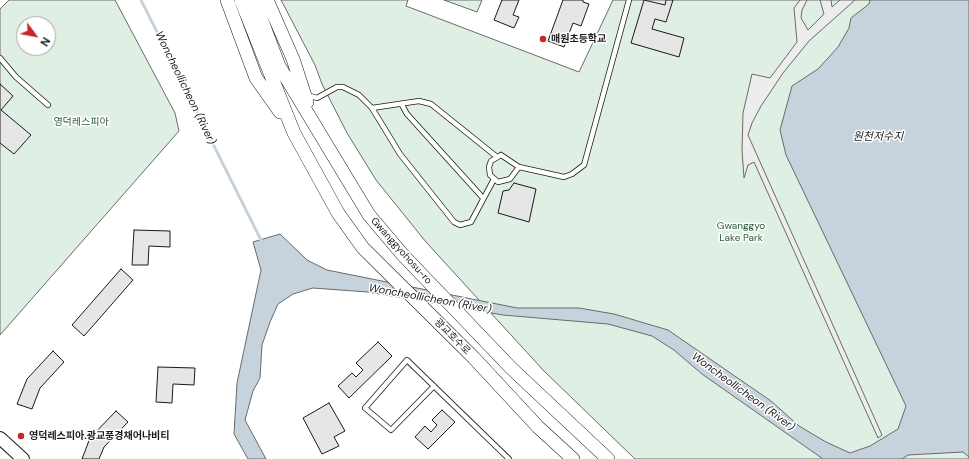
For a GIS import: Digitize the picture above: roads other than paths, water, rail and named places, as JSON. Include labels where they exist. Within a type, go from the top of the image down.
[{"type":"main road","points":[[227,0],[256,78],[294,132]]},
{"type":"main road","points":[[241,0],[294,132]]},
{"type":"main road","name":"Gwanggyohosu-ro","points":[[254,0],[279,66],[369,215],[402,254],[511,368],[608,459]]},
{"type":"main road","points":[[267,0],[293,59],[315,124]]},
{"type":"main road","name":"광교호수로","points":[[294,132],[338,213],[363,248],[474,358],[538,427]]},
{"type":"main road","points":[[538,427],[560,459]]},
{"type":"main road","points":[[538,427],[573,459]]},
{"type":"street","points":[[0,438],[23,459]]},
{"type":"lane","points":[[519,167],[510,179],[498,182],[494,179],[489,167],[491,161],[501,155],[508,158],[519,167],[564,177],[572,174],[584,166],[629,0]]},
{"type":"lane","points":[[0,58],[16,77],[48,105]]},
{"type":"lane","points":[[305,95],[317,98],[337,87],[343,87],[359,95],[372,108],[400,154],[454,222],[460,225],[471,222],[494,179]]},
{"type":"lane","points":[[372,108],[402,105],[419,101],[431,104],[497,157]]},
{"type":"lane","points":[[402,105],[407,114],[483,198]]},
{"type":"lane","points":[[434,386],[391,430],[365,408],[407,360],[434,386],[509,459]]},
{"type":"water","name":"원천저수지","points":[[870,0],[969,0],[969,457],[963,452],[908,455],[902,459],[823,459],[702,374],[674,350],[652,336],[608,324],[503,315],[368,292],[313,288],[293,294],[278,304],[270,322],[262,345],[260,378],[253,391],[245,420],[266,459],[248,459],[234,434],[237,383],[261,270],[253,242],[280,234],[307,260],[327,270],[517,308],[579,308],[614,314],[668,330],[771,401],[799,426],[826,442],[850,453],[870,446],[898,429],[906,406],[786,155],[780,130],[792,86],[818,69],[838,47],[849,28],[851,18],[869,4]]},
{"type":"waterway","name":"Woncheollicheon (River)","points":[[141,0],[262,242]]},
{"type":"place","name":"매원초등학교","points":[[543,39]]},
{"type":"place","name":"영덕레스피아.광교풍경채어나비티","points":[[21,436]]},
{"type":"park label","name":"영덕레스피아","points":[[81,122]]},
{"type":"park label","name":"Gwanggyo Lake Park","points":[[741,232]]}]
